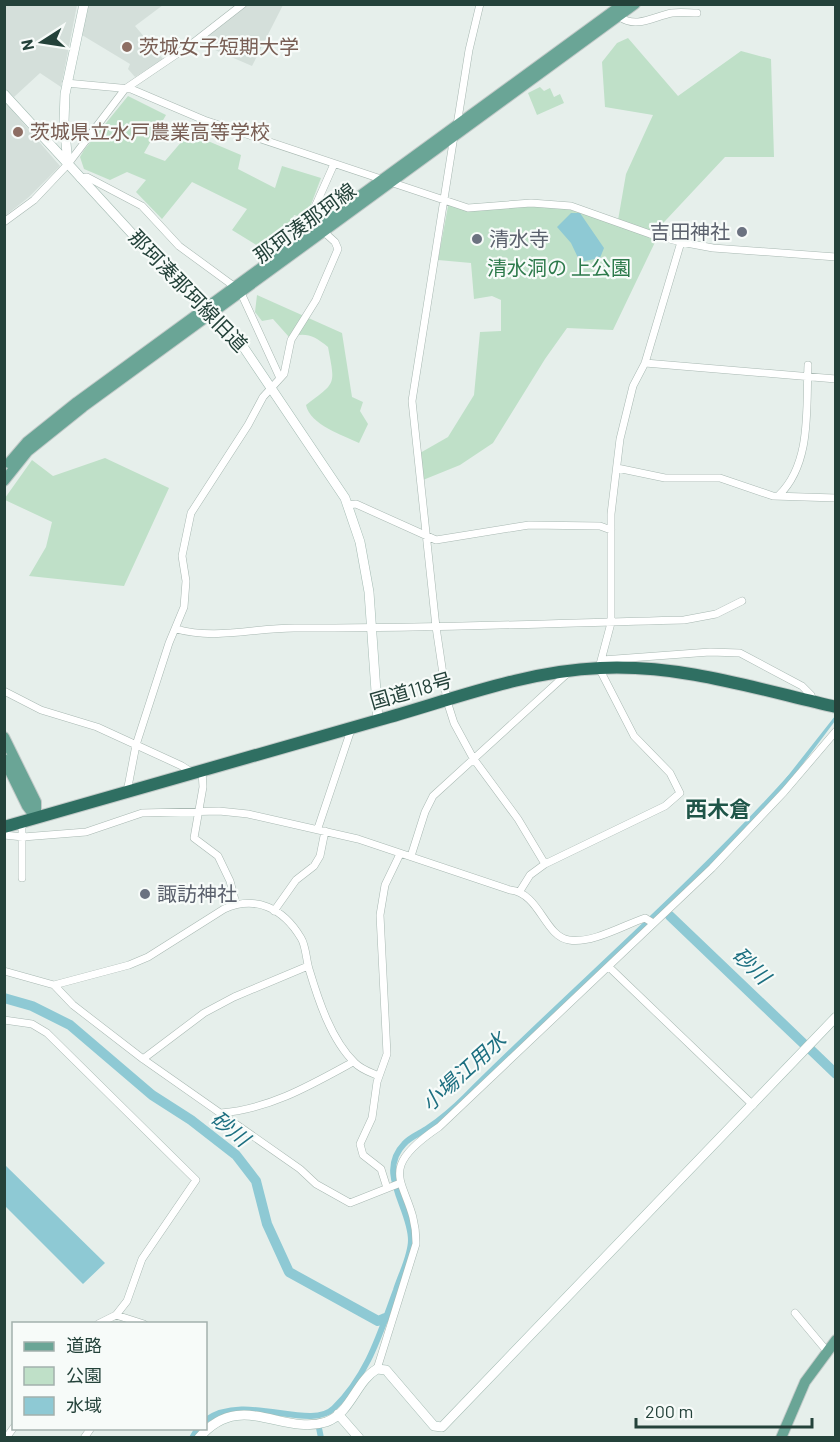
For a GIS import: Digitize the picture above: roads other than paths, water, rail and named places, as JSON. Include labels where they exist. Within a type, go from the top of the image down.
[{"type":"highway","name":"国道118号","points":[[4,827],[527,679],[600,664],[712,676],[836,707]]},
{"type":"main road","name":"那珂湊那珂線","points":[[4,481],[41,440],[457,126],[624,4]]},
{"type":"main road","name":"那珂湊那珂線","points":[[387,181],[453,140],[621,17],[635,4]]},
{"type":"main road","name":"那珂湊那珂線","points":[[4,468],[27,442],[56,417],[211,310]]},
{"type":"main road","points":[[4,737],[36,802],[36,818]]},
{"type":"main road","points":[[4,759],[27,806],[36,818]]},
{"type":"main road","points":[[781,1437],[805,1382],[826,1350],[836,1340]]},
{"type":"street","points":[[68,164],[64,122],[66,83],[84,4]]},
{"type":"street","points":[[4,222],[34,200],[68,164],[124,89],[193,43],[243,4]]},
{"type":"street","points":[[480,4],[469,50],[453,140],[412,401],[436,627],[447,701],[453,723],[472,758],[518,819],[545,864]]},
{"type":"street","points":[[621,17],[628,23],[635,23],[674,13],[697,13]]},
{"type":"street","points":[[66,83],[131,89],[204,120],[468,208],[531,203],[571,206],[650,234],[681,242],[713,248],[836,257]]},
{"type":"street","name":"那珂湊那珂線旧道","points":[[4,94],[147,250],[211,310],[243,344],[348,505],[363,561],[373,630],[378,720]]},
{"type":"street","points":[[128,792],[136,745],[186,597],[182,556],[191,513],[248,425],[263,397],[284,374],[291,340],[316,300],[338,249],[336,242],[320,230],[310,218],[334,164]]},
{"type":"street","points":[[80,178],[87,177],[142,206],[178,246],[238,290],[280,378]]},
{"type":"street","points":[[520,891],[530,875],[545,864],[665,806],[680,793],[670,773],[634,736],[600,664],[611,623],[611,530],[620,439],[633,386],[645,363],[681,242]]},
{"type":"street","points":[[645,363],[836,379]]},
{"type":"street","points":[[779,495],[794,475],[801,452],[806,429],[808,365]]},
{"type":"street","points":[[617,468],[665,478],[720,478],[773,496],[836,498]]},
{"type":"street","points":[[348,505],[356,504],[428,538],[443,539],[529,525],[600,526],[611,530]]},
{"type":"street","points":[[176,629],[218,635],[290,628],[373,630],[700,619],[742,601]]},
{"type":"street","points":[[600,664],[710,652],[740,653],[802,686],[811,695],[813,702]]},
{"type":"street","points":[[411,856],[429,802],[472,758],[571,671]]},
{"type":"street","points":[[4,691],[41,710],[97,727],[197,772],[203,787],[194,838],[218,856],[231,881],[236,904]]},
{"type":"street","points":[[274,911],[296,880],[314,866],[320,856],[322,829],[352,727]]},
{"type":"street","points":[[199,1437],[219,1420],[236,1415],[316,1424],[331,1420],[338,1414],[377,1369],[416,1244],[414,1227],[400,1176],[400,1167],[409,1149],[439,1127],[610,968],[650,921],[712,868],[784,792],[836,731]]},
{"type":"street","points":[[4,835],[23,837],[87,832],[142,813],[248,814],[322,829],[510,890],[520,891],[566,940],[577,940],[650,921]]},
{"type":"street","points":[[22,822],[22,878]]},
{"type":"street","points":[[4,971],[54,985],[73,1005],[143,1059],[300,1169],[316,1184],[350,1203],[392,1186],[381,1169],[360,1150],[361,1138],[372,1118],[379,1076],[387,1053],[380,915],[385,885],[400,854]]},
{"type":"street","points":[[54,985],[139,961],[236,904],[259,902],[288,920],[302,940],[321,1004],[353,1062],[379,1076]]},
{"type":"street","points":[[143,1059],[204,1013],[234,997],[308,966]]},
{"type":"street","points":[[610,968],[753,1105]]},
{"type":"street","points":[[377,1369],[386,1370],[434,1426],[442,1428],[836,1017]]},
{"type":"street","points":[[4,1020],[32,1024],[46,1033],[196,1180],[142,1259],[127,1300],[116,1315],[100,1322]]},
{"type":"street","points":[[221,1113],[265,1105],[307,1087],[353,1062]]},
{"type":"street","points":[[795,1313],[826,1350]]},
{"type":"street","points":[[116,1315],[140,1322]]},
{"type":"street","points":[[338,1414],[358,1437]]},
{"type":"water","points":[[571,213],[580,213],[604,248],[600,258],[580,262],[571,243],[557,227]]},
{"type":"water","points":[[835,716],[835,721],[787,785],[783,782]]},
{"type":"water","points":[[4,1164],[105,1263],[83,1284],[5,1206]]},
{"type":"waterway","name":"小場江用水","points":[[207,1420],[222,1412],[240,1410],[310,1416],[323,1414],[334,1408],[346,1395],[372,1353],[409,1252],[410,1228],[394,1179],[393,1167],[396,1155],[409,1139],[438,1121],[460,1101],[671,900],[790,778]]},
{"type":"waterway","name":"砂川","points":[[670,916],[805,1045]]},
{"type":"waterway","name":"砂川","points":[[4,998],[32,1006],[70,1025],[152,1095],[191,1120],[236,1155],[256,1181],[267,1224],[289,1272],[378,1321],[385,1318]]},
{"type":"waterway","name":"砂川","points":[[811,1050],[836,1074]]},
{"type":"waterway","points":[[319,1428],[321,1438]]},
{"type":"waterway","name":"小場江用水","points":[[192,1438],[197,1430]]},
{"type":"place","name":"茨城女子短期大学","points":[[127,47]]},
{"type":"place","name":"茨城県立水戸農業高等学校","points":[[18,132]]},
{"type":"place","name":"吉田神社","points":[[742,232]]},
{"type":"place","name":"清水寺","points":[[477,239]]},
{"type":"place","name":"諏訪神社","points":[[145,894]]},
{"type":"district","name":"西木倉","points":[[718,809]]},
{"type":"park label","name":"清水洞の 上公園","points":[[559,268]]}]
